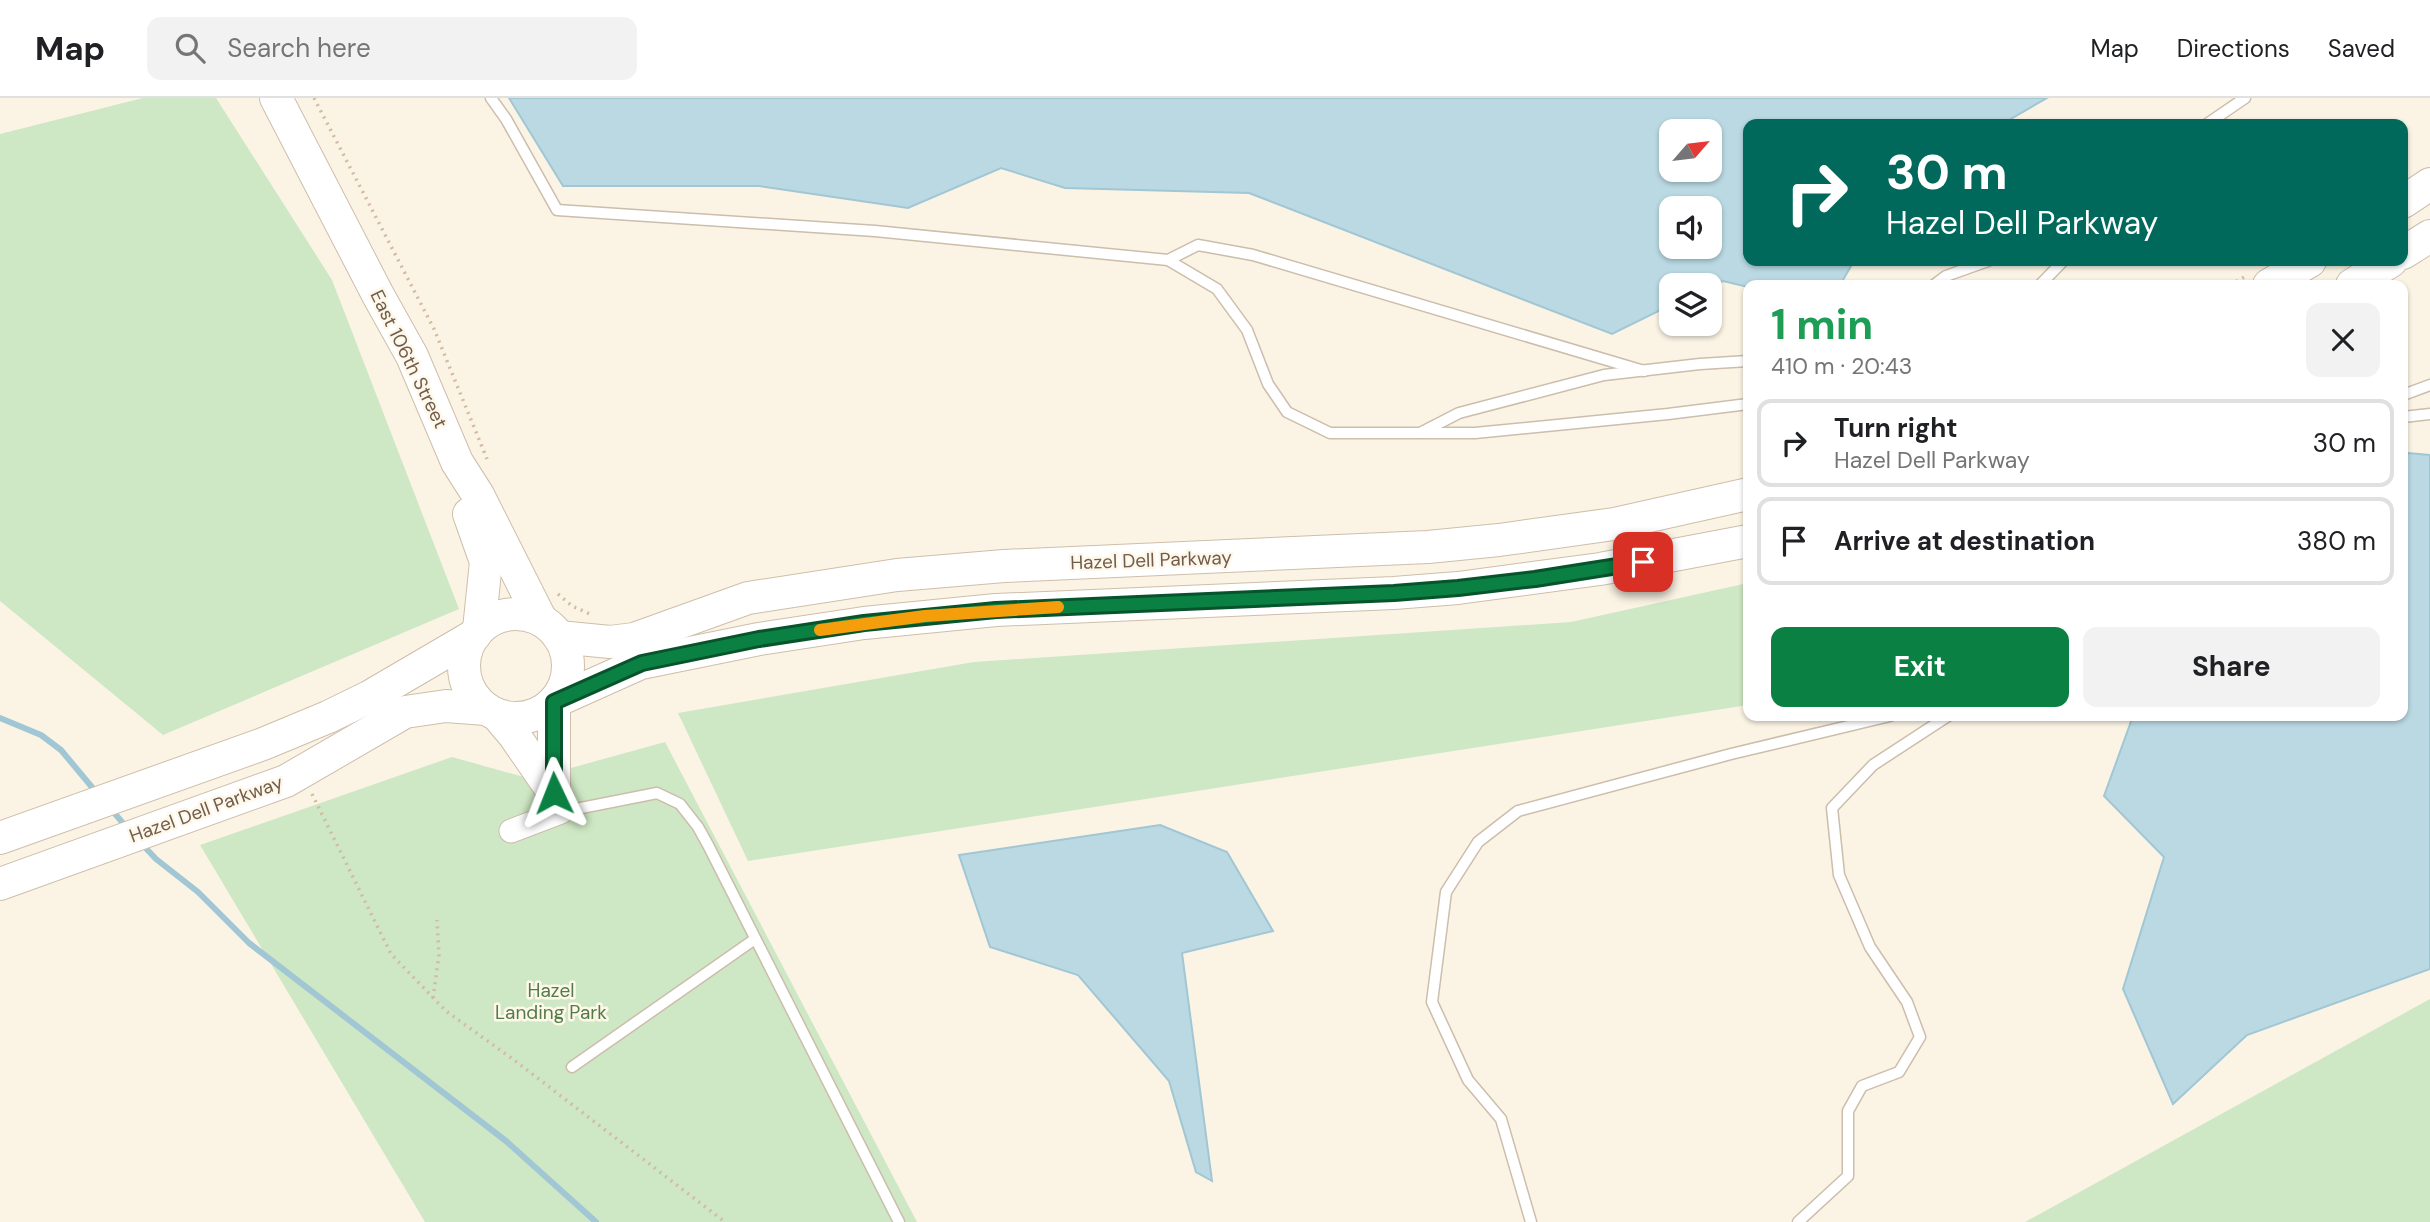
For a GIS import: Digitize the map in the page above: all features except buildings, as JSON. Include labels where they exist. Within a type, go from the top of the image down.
[{"type":"main road","name":"East 106th Street","points":[[276,98],[412,356],[457,462],[478,495],[550,628]]},
{"type":"main road","points":[[2408,199],[2430,184]]},
{"type":"main road","points":[[2408,250],[2430,236]]},
{"type":"main road","points":[[2277,280],[2301,266]]},
{"type":"main road","points":[[2360,280],[2383,266]]},
{"type":"main road","points":[[457,462],[463,496],[486,562],[477,632],[465,656],[466,680],[470,691],[514,735],[557,803]]},
{"type":"main road","name":"Hazel Dell Parkway","points":[[550,628],[600,642],[635,639],[748,598],[897,575],[1004,566],[1440,546],[1614,524],[1743,495]]},
{"type":"main road","points":[[491,712],[510,718],[532,716],[554,702],[642,663],[759,639],[864,623],[996,610],[1458,588],[1587,571],[1743,542]]},
{"type":"main road","points":[[0,838],[263,744],[328,717],[369,697],[477,632],[490,621],[515,614],[550,628],[567,653],[568,671],[564,688],[554,702],[557,803]]},
{"type":"main road","name":"Hazel Dell Parkway","points":[[0,884],[286,781],[405,712],[446,706],[491,712]]},
{"type":"street","points":[[511,831],[557,803]]},
{"type":"lane","points":[[491,98],[506,119],[557,210],[875,231],[1168,260],[1217,289],[1247,330],[1268,384],[1287,412],[1330,433],[1475,433],[1743,405]]},
{"type":"lane","points":[[2214,119],[2245,98]]},
{"type":"lane","points":[[1168,260],[1198,245],[1253,255],[1644,371]]},
{"type":"lane","points":[[1941,280],[1974,266]]},
{"type":"lane","points":[[2044,280],[2058,266]]},
{"type":"lane","points":[[1419,433],[1459,413],[1604,375],[1743,361]]},
{"type":"lane","points":[[2408,393],[2430,385]]},
{"type":"lane","points":[[2408,416],[2430,414]]},
{"type":"lane","points":[[1531,1222],[1501,1119],[1468,1080],[1432,1002],[1446,892],[1478,842],[1518,811],[1731,754],[1869,721]]},
{"type":"lane","points":[[1798,1222],[1848,1176],[1848,1111],[1862,1086],[1899,1072],[1920,1037],[1907,1002],[1870,947],[1839,875],[1832,808],[1873,765],[1940,721]]},
{"type":"lane","points":[[557,803],[657,793],[680,804],[708,845],[899,1222]]},
{"type":"lane","points":[[572,1068],[755,939]]},
{"type":"path","points":[[314,98],[434,328],[490,468]]},
{"type":"path","points":[[549,587],[572,606],[595,616]]},
{"type":"path","points":[[309,788],[391,954],[446,1012],[725,1222]]},
{"type":"path","points":[[433,998],[439,955],[438,920]]},
{"type":"green space","points":[[143,98],[216,98],[332,280],[459,609],[163,735],[0,601],[0,134]]},
{"type":"green space","points":[[1743,584],[1743,706],[748,861],[678,713],[974,662],[1571,622]]},
{"type":"green space","name":"Hazel Landing Park","points":[[665,742],[917,1222],[425,1222],[200,845],[452,757],[531,779]]},
{"type":"green space","points":[[2430,999],[2430,1222],[2025,1222]]},
{"type":"water","points":[[509,98],[2047,98],[2011,119],[1743,119],[1743,266],[1851,266],[1843,280],[1743,280],[1743,286],[1722,281],[1722,273],[1659,273],[1659,311],[1612,334],[1249,193],[1065,188],[1001,168],[908,208],[759,186],[563,186]]},
{"type":"water","points":[[2408,453],[2430,455],[2430,969],[2247,1035],[2173,1104],[2123,989],[2164,857],[2104,796],[2131,721],[2408,721]]},
{"type":"water","points":[[1160,825],[1227,852],[1273,931],[1182,953],[1212,1181],[1196,1172],[1169,1081],[1078,975],[990,947],[959,855]]},
{"type":"waterway","points":[[0,718],[41,735],[61,750],[96,792]]},
{"type":"waterway","points":[[110,808],[128,829]]},
{"type":"waterway","points":[[140,842],[156,859],[198,892],[249,943],[506,1141],[596,1222]]},
{"type":"slow traffic","points":[[820,630],[925,616],[1058,607]]},
{"type":"route","points":[[554,793],[554,702],[642,663],[759,639],[925,616],[1032,608],[1394,593],[1535,579],[1643,562]]}]
